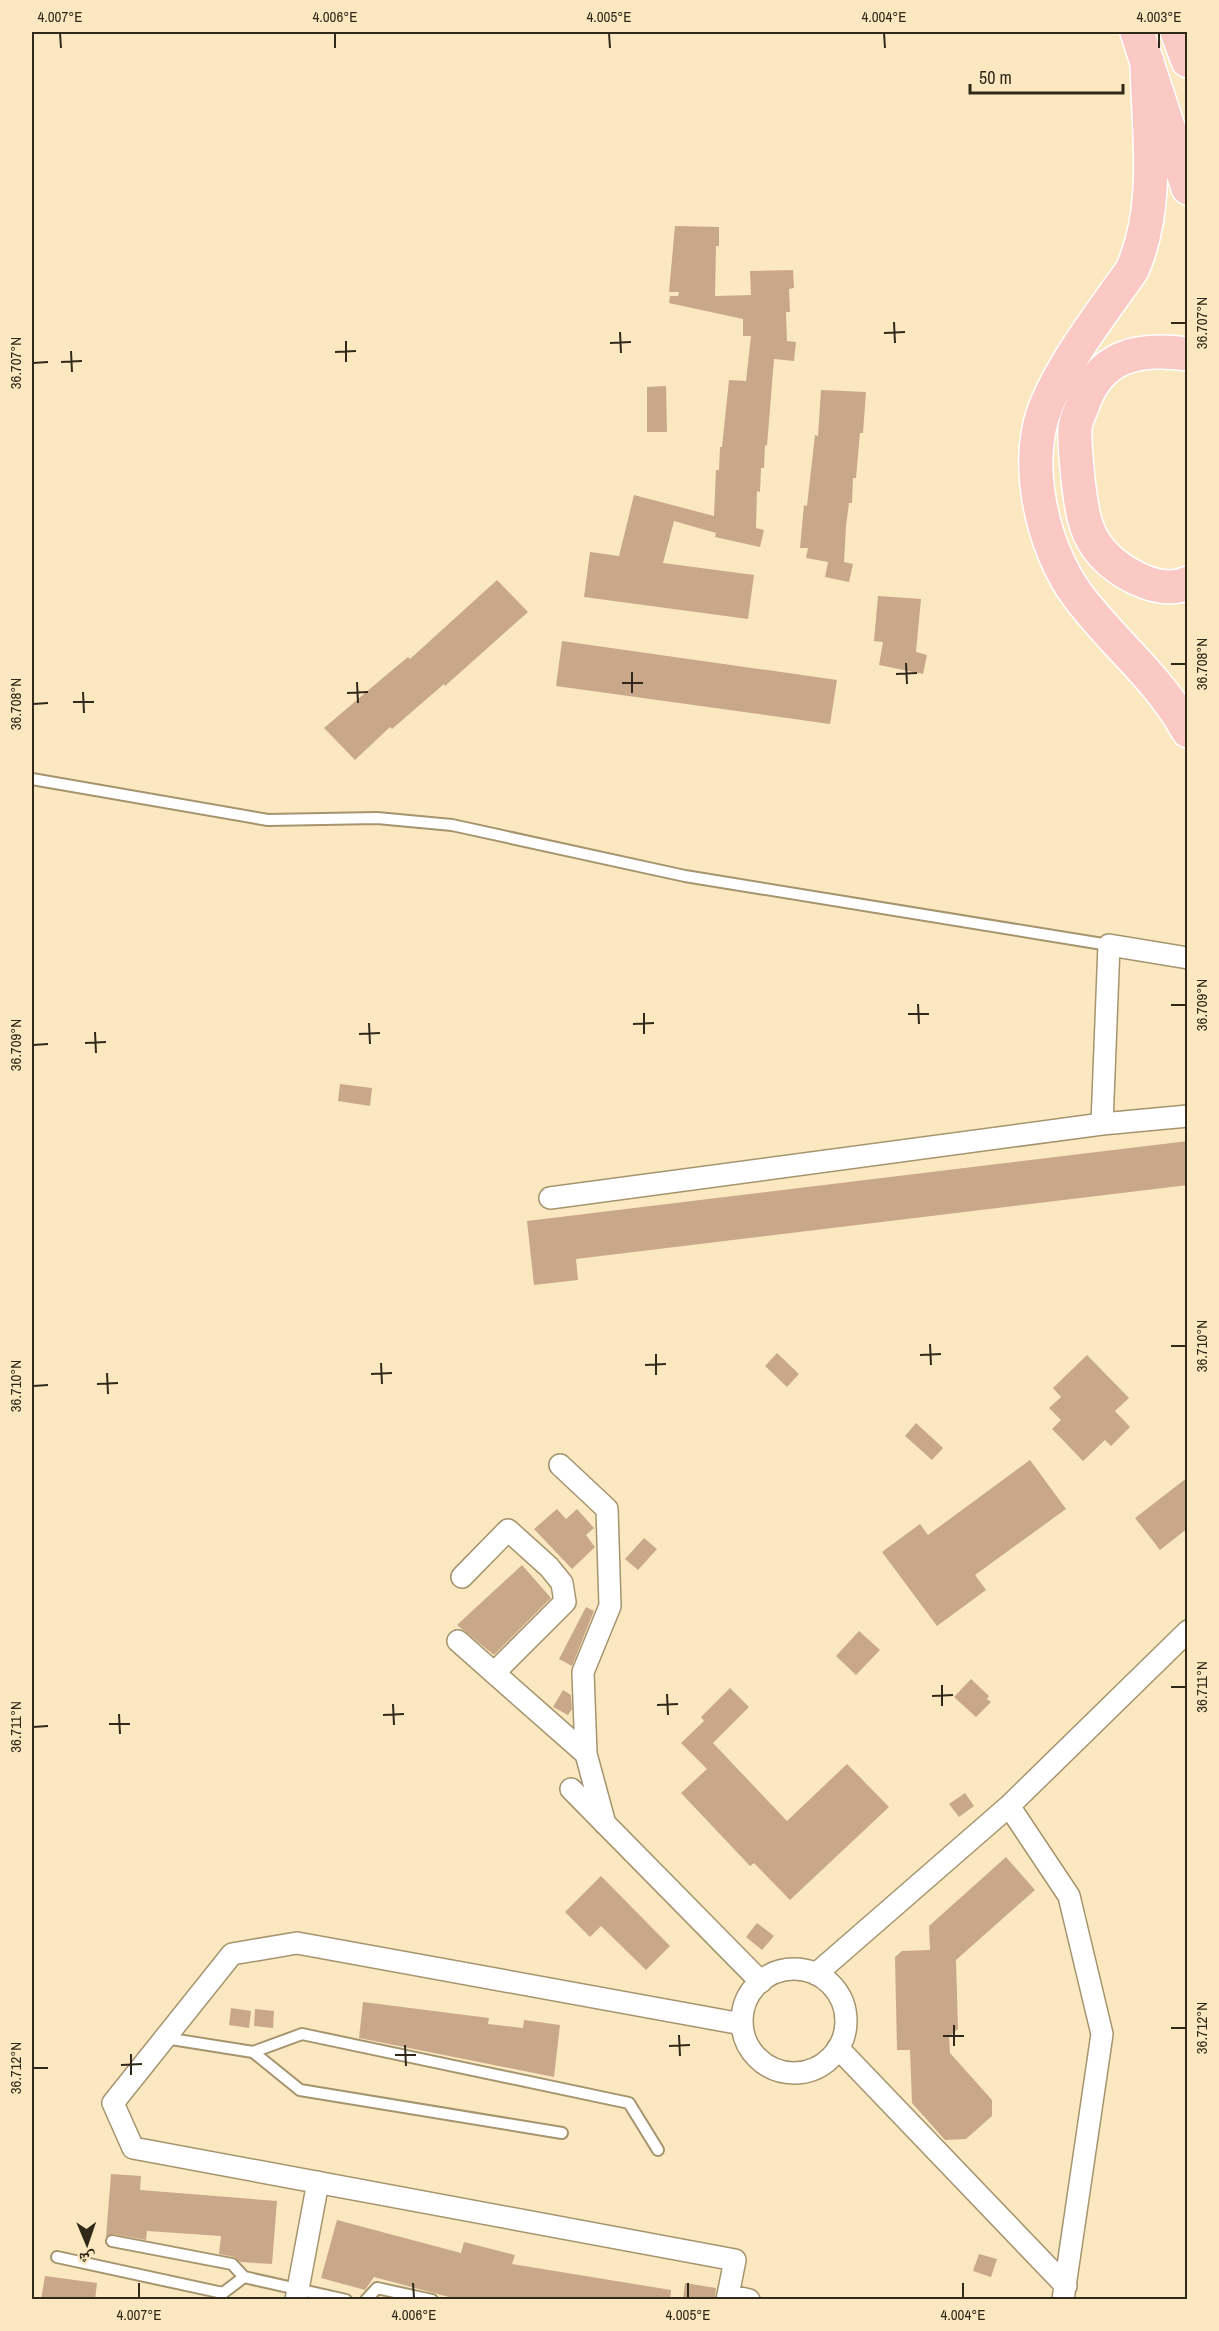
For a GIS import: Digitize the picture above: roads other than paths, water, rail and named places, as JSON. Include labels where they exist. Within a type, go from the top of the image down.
[{"type":"highway","points":[[1177,32],[1188,61]]},
{"type":"highway","points":[[1142,46],[1188,188]]},
{"type":"highway","points":[[1142,46],[1151,191],[1139,254],[1132,270],[1048,402],[1038,439],[1036,475],[1040,512],[1056,556],[1076,594],[1107,632],[1145,670],[1177,712],[1188,731]]},
{"type":"highway","points":[[1188,354],[1158,350],[1133,354],[1112,363],[1087,392],[1075,428],[1082,512],[1095,545],[1108,560],[1137,578],[1153,584],[1179,587],[1188,583]]},
{"type":"street","points":[[1102,1124],[1109,945],[1188,958]]},
{"type":"street","points":[[550,1198],[1102,1124],[1188,1116]]},
{"type":"street","points":[[560,1465],[607,1509],[610,1606],[584,1672],[586,1754],[606,1824]]},
{"type":"street","points":[[462,1577],[508,1530],[549,1567],[562,1583],[565,1602],[494,1673]]},
{"type":"street","points":[[816,1974],[1009,1806],[1188,1631]]},
{"type":"street","points":[[458,1641],[586,1754]]},
{"type":"street","points":[[571,1789],[761,1982]]},
{"type":"street","points":[[1009,1806],[1069,1896],[1102,2034],[1064,2293]]},
{"type":"street","points":[[742,2024],[297,1943],[232,1954],[113,2103],[134,2148],[735,2260],[727,2297],[749,2300]]},
{"type":"street","points":[[799,1969],[816,1974],[830,1984],[841,1998],[846,2015],[845,2033],[838,2048],[828,2060],[814,2069],[797,2073],[781,2071],[766,2065],[754,2054],[745,2039],[742,2024],[744,2006],[752,1990],[781,1971],[799,1969]]},
{"type":"street","points":[[838,2048],[1064,2293]]},
{"type":"street","points":[[297,2294],[318,2182]]},
{"type":"lane","points":[[32,779],[267,820],[377,818],[452,825],[685,876],[1109,945]]},
{"type":"lane","points":[[253,2052],[302,2034],[629,2103],[658,2150]]},
{"type":"lane","points":[[165,2037],[253,2052],[300,2090],[562,2133]]},
{"type":"lane","points":[[112,2241],[232,2264],[244,2277],[297,2294],[346,2300]]},
{"type":"lane","points":[[57,2257],[223,2293],[244,2277]]},
{"type":"lane","points":[[366,2300],[377,2288],[432,2300]]}]
